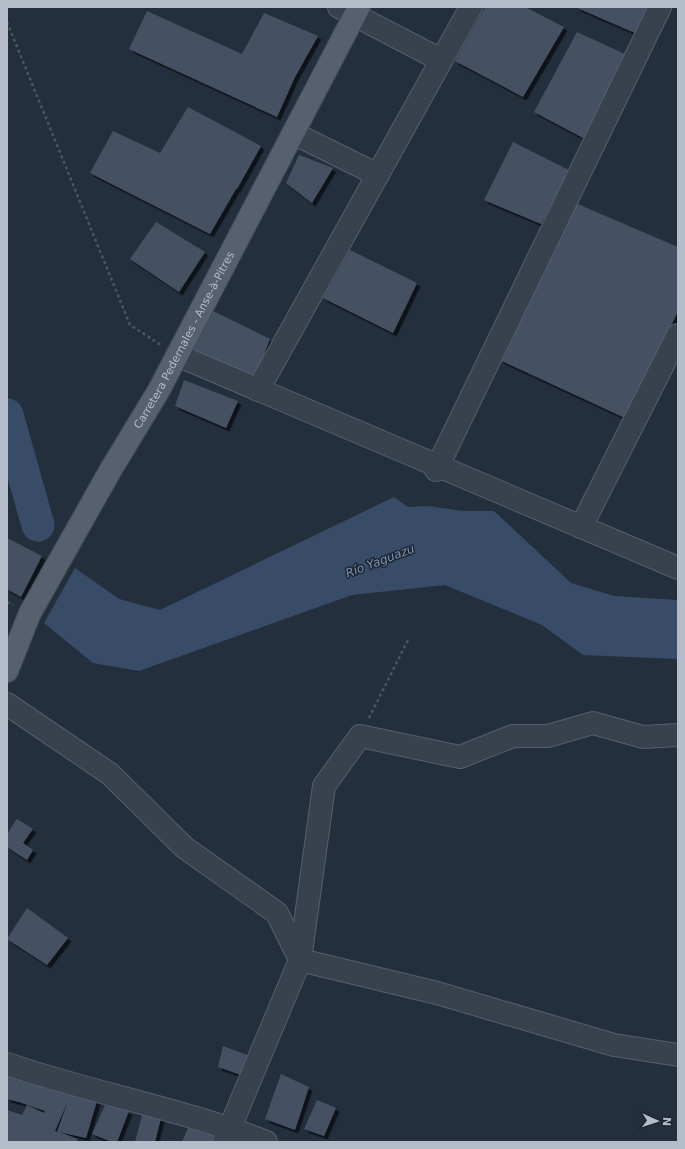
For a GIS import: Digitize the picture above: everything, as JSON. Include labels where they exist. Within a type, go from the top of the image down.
[{"type":"main road","name":"Carretera Pedernales - Anse-à-Pitres","points":[[7,671],[30,613],[110,472],[159,390],[359,7]]},
{"type":"street","points":[[339,7],[442,60]]},
{"type":"street","points":[[258,390],[471,7]]},
{"type":"street","points":[[436,470],[660,7]]},
{"type":"street","points":[[294,133],[378,175]]},
{"type":"street","points":[[581,526],[678,335]]},
{"type":"street","points":[[177,355],[678,568]]},
{"type":"street","points":[[7,704],[110,774],[185,848],[277,913],[300,960]]},
{"type":"street","points":[[228,1135],[300,960],[324,786],[360,736],[460,757],[513,736],[548,736],[593,723],[643,737],[678,736]]},
{"type":"street","points":[[300,960],[437,993],[614,1046],[678,1056]]},
{"type":"street","points":[[7,1064],[228,1135],[266,1142]]},
{"type":"path","points":[[7,22],[130,325],[177,355]]},
{"type":"path","points":[[360,736],[409,638]]},
{"type":"water","points":[[394,497],[408,507],[428,506],[463,511],[494,511],[571,583],[614,596],[678,600],[678,659],[583,655],[542,625],[445,585],[352,595],[139,671],[93,663],[44,623],[75,568],[119,599],[160,610]]},
{"type":"building","points":[[485,7],[525,7],[564,27],[523,97],[455,61]]},
{"type":"building","points":[[575,7],[647,7],[635,33]]},
{"type":"building","points":[[147,11],[242,54],[264,13],[318,36],[295,77],[277,117],[129,49]]},
{"type":"building","points":[[577,32],[627,55],[585,139],[534,112]]},
{"type":"building","points":[[188,107],[261,146],[210,234],[90,173],[113,131],[160,153]]},
{"type":"building","points":[[513,142],[571,171],[541,224],[484,200]]},
{"type":"building","points":[[299,155],[333,168],[312,203],[286,183]]},
{"type":"building","points":[[573,202],[678,247],[678,311],[627,419],[500,360]]},
{"type":"building","points":[[156,222],[205,252],[179,292],[130,259]]},
{"type":"building","points":[[350,250],[417,283],[393,333],[323,298]]},
{"type":"building","points":[[213,311],[270,339],[254,380],[190,353]]},
{"type":"building","points":[[184,380],[238,401],[226,428],[175,406]]},
{"type":"building","points":[[7,538],[42,556],[21,597],[7,589]]},
{"type":"building","points":[[17,819],[33,829],[23,843],[33,850],[27,860],[7,847],[7,834]]},
{"type":"building","points":[[27,908],[68,938],[47,965],[7,939]]},
{"type":"building","points":[[223,1046],[252,1057],[244,1076],[218,1067]]},
{"type":"building","points":[[281,1074],[309,1087],[295,1130],[265,1119]]},
{"type":"building","points":[[7,1075],[97,1101],[86,1138],[59,1132],[78,1139],[76,1142],[7,1142],[7,1110],[22,1115],[27,1105],[44,1113],[45,1111],[19,1102],[7,1099]],"holes":[[[68,1101],[57,1132],[55,1131]]]},
{"type":"building","points":[[317,1100],[336,1108],[324,1136],[304,1129]]},
{"type":"building","points":[[105,1105],[129,1111],[117,1142],[112,1142],[92,1134]]},
{"type":"building","points":[[143,1112],[161,1118],[155,1142],[135,1142]]},
{"type":"building","points":[[190,1123],[219,1131],[214,1142],[182,1142]]},
{"type":"waterway","name":"Río Yaguazu","points":[[7,415],[38,525]]}]
